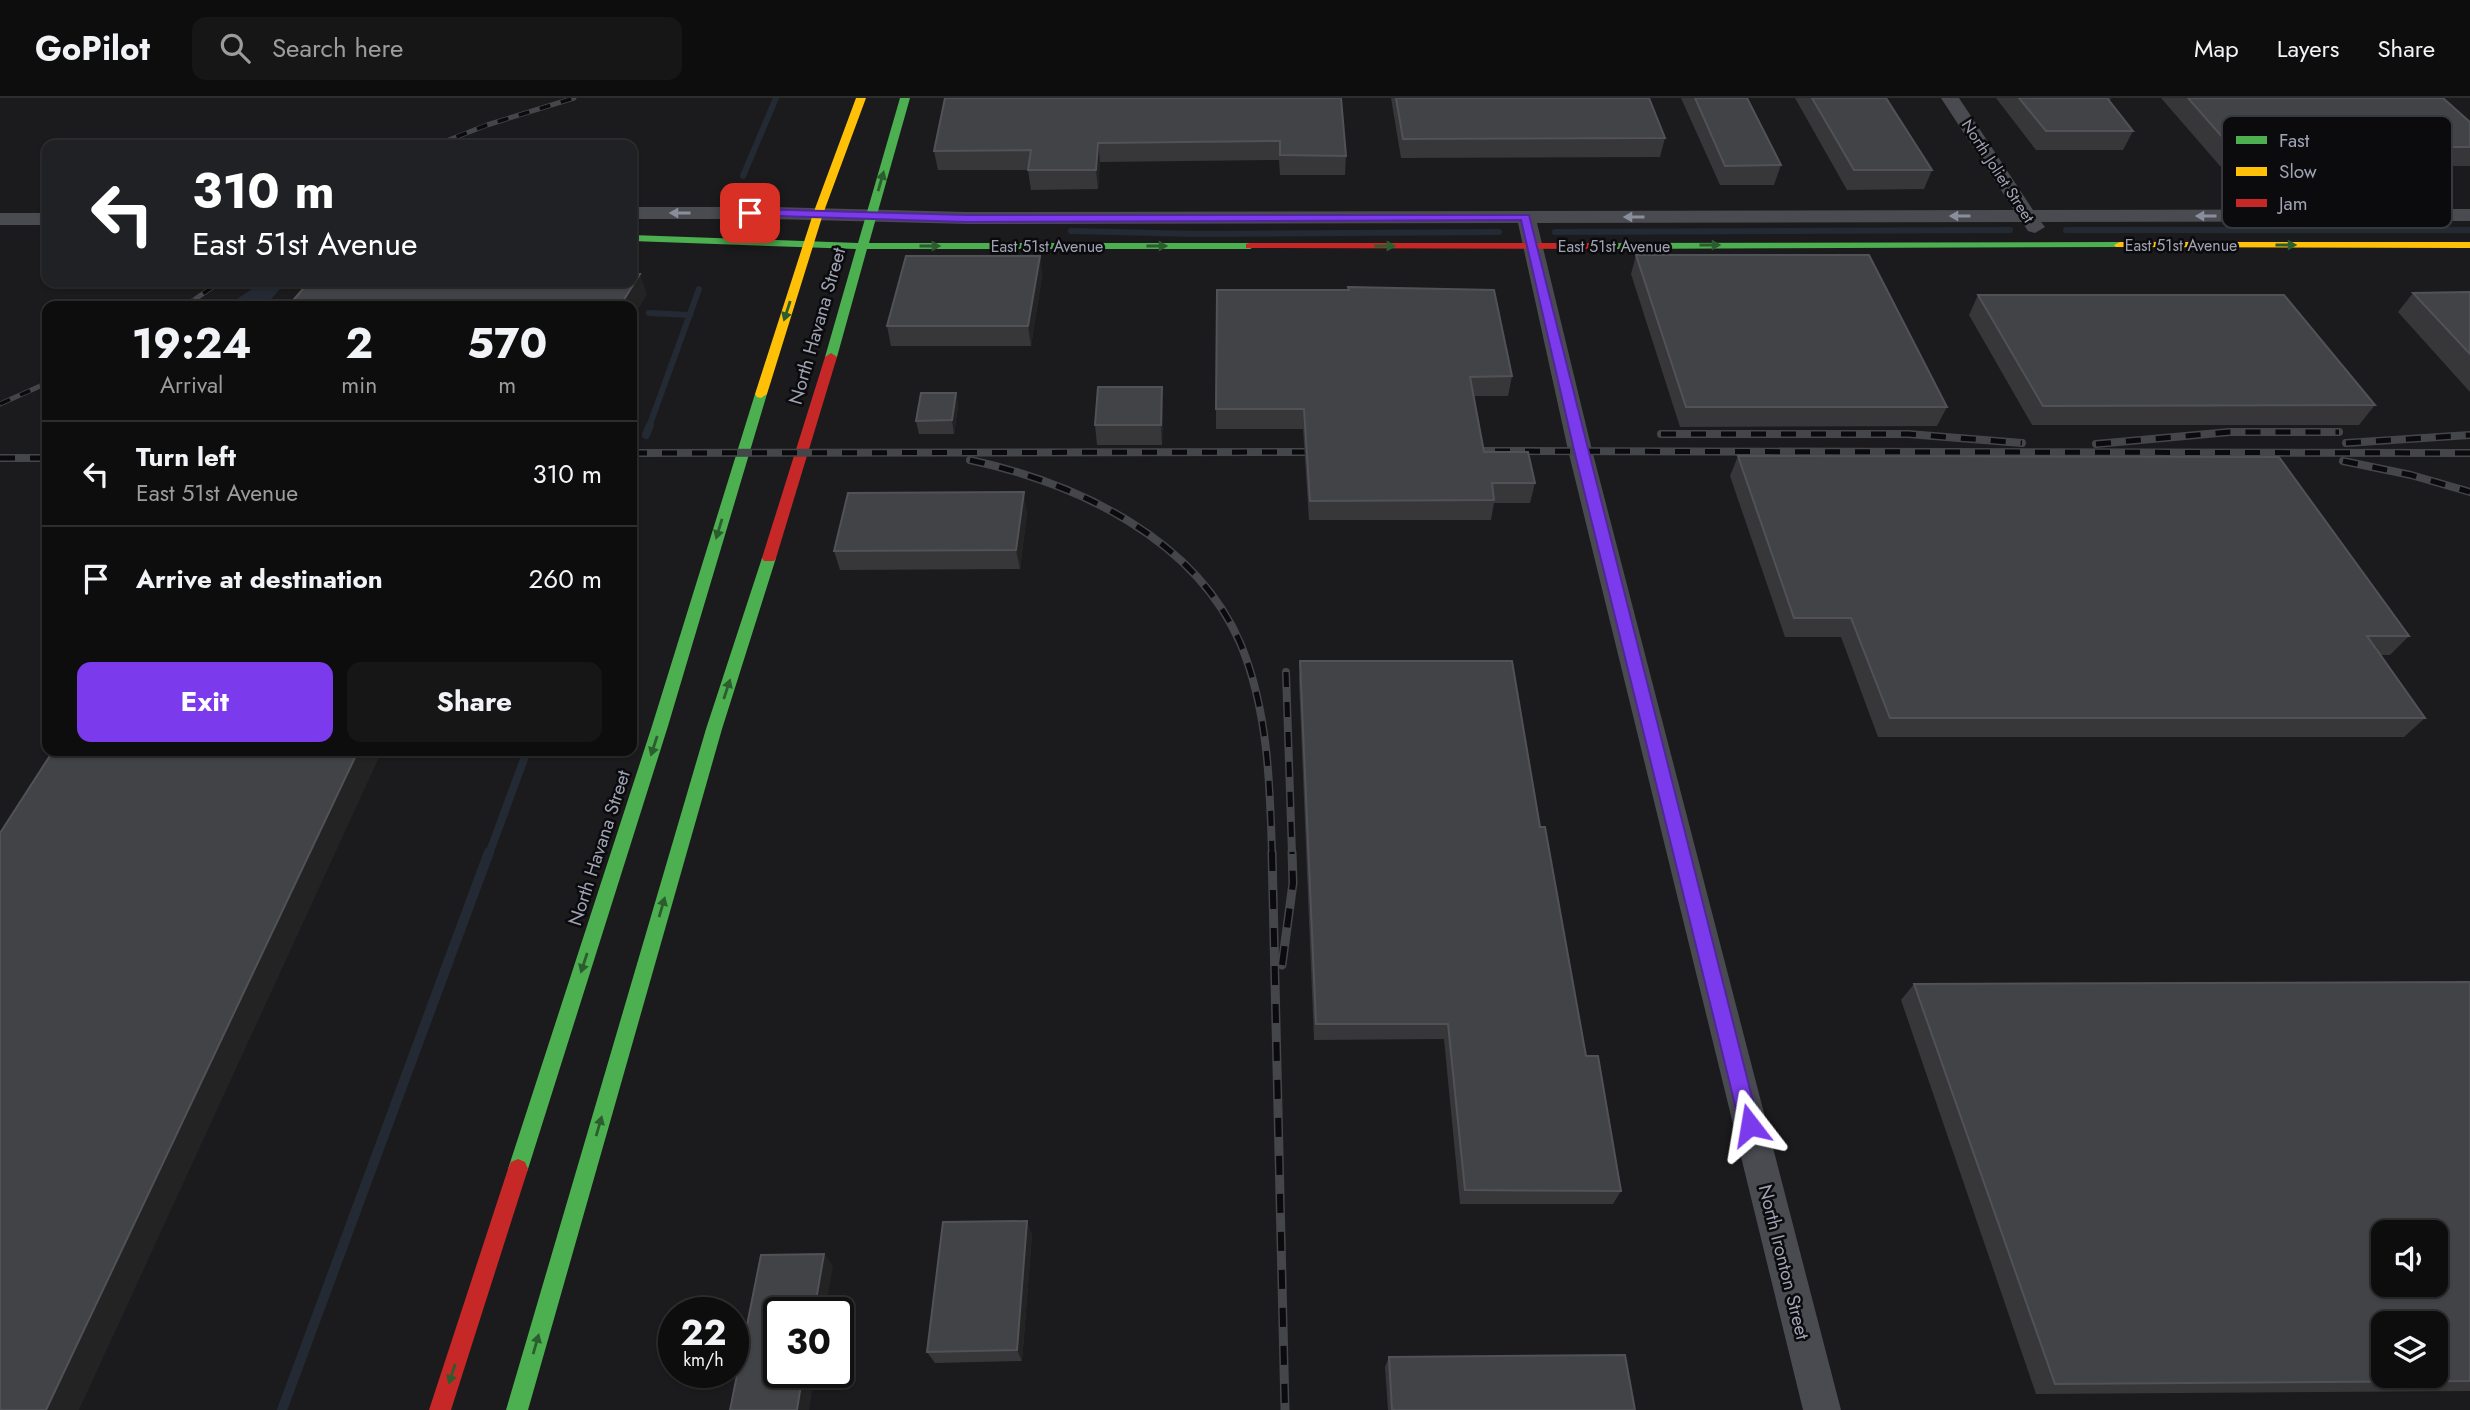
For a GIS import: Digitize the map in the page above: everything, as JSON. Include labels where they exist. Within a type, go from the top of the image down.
[{"type":"main road","name":"North Havana Street","points":[[440,1410],[660,726],[818,214],[861,98]]},
{"type":"main road","name":"North Havana Street","points":[[517,1410],[714,729],[806,441],[905,98]]},
{"type":"main road","name":"East 51st Avenue","points":[[637,239],[808,246],[2470,245]]},
{"type":"street","name":"North Joliet Street","points":[[1950,98],[2046,244]]},
{"type":"street","name":"East 51st Avenue","points":[[637,213],[871,216],[2222,216]]},
{"type":"street","name":"East 51st Avenue","points":[[2452,215],[2470,215]]},
{"type":"street","name":"North Ironton Street","points":[[1525,217],[1580,450],[1822,1410]]},
{"type":"street","points":[[0,219],[42,219]]},
{"type":"shaded area","points":[[0,98],[2470,98],[2470,1410],[0,1410]]},
{"type":"shaded area","points":[[255,287],[282,287],[269,301],[234,301]]},
{"type":"building","points":[[945,98],[1341,98],[1346,156],[1280,155],[1280,141],[1098,143],[1096,170],[1028,170],[1031,150],[934,151]]},
{"type":"building","points":[[1396,98],[1649,98],[1665,138],[1403,139]]},
{"type":"building","points":[[1695,98],[1747,98],[1781,165],[1725,166]]},
{"type":"building","points":[[1812,98],[1886,98],[1932,170],[1854,170]]},
{"type":"building","points":[[2019,98],[2107,98],[2133,131],[2046,131]]},
{"type":"building","points":[[2188,98],[2443,98],[2470,122],[2470,147],[2452,147],[2452,116],[2222,116],[2222,137]]},
{"type":"building","points":[[1636,255],[1869,255],[1947,407],[1686,407]]},
{"type":"building","points":[[906,256],[1040,256],[1028,326],[887,326]]},
{"type":"building","points":[[305,287],[632,287],[623,301],[292,301]]},
{"type":"building","points":[[1348,287],[1494,290],[1512,376],[1470,377],[1484,452],[1528,452],[1535,483],[1492,483],[1494,500],[1310,501],[1304,409],[1216,409],[1217,290],[1349,290]]},
{"type":"building","points":[[2470,292],[2470,354],[2413,293]]},
{"type":"building","points":[[1978,295],[2284,295],[2375,405],[2043,406]]},
{"type":"building","points":[[1098,387],[1162,387],[1161,425],[1095,425]]},
{"type":"building","points":[[921,393],[956,393],[952,420],[916,421]]},
{"type":"building","points":[[1738,456],[2279,457],[2409,636],[2367,636],[2425,718],[1890,718],[1851,618],[1794,618]]},
{"type":"building","points":[[1024,492],[1016,550],[834,551],[848,493]]},
{"type":"building","points":[[1300,661],[1512,661],[1540,827],[1545,827],[1586,1056],[1598,1056],[1621,1191],[1465,1190],[1448,1024],[1316,1024]]},
{"type":"building","points":[[50,756],[356,756],[46,1410],[0,1410],[0,833]]},
{"type":"building","points":[[2470,982],[2470,1381],[2448,1381],[2448,1311],[2371,1311],[2371,1382],[2055,1384],[1914,984]]},
{"type":"building","points":[[1027,1221],[1017,1350],[927,1352],[943,1222]]},
{"type":"building","points":[[824,1254],[817,1297],[763,1297],[763,1388],[800,1388],[797,1410],[730,1410],[734,1388],[749,1388],[749,1315],[761,1255]]},
{"type":"building","points":[[1625,1355],[1635,1410],[1392,1410],[1389,1357]]},
{"type":"waterway","points":[[743,176],[776,98]]},
{"type":"waterway","points":[[1555,232],[2010,230]]},
{"type":"waterway","points":[[2066,230],[2470,230]]},
{"type":"waterway","points":[[1071,231],[1198,234],[1499,232]]},
{"type":"waterway","points":[[690,315],[699,289]]},
{"type":"waterway","points":[[649,313],[690,315]]},
{"type":"waterway","points":[[649,427],[690,315]]},
{"type":"waterway","points":[[646,435],[650,425]]},
{"type":"waterway","points":[[489,854],[525,756]]},
{"type":"waterway","points":[[282,1410],[489,852]]},
{"type":"railway","points":[[449,140],[574,98]]},
{"type":"railway","points":[[192,301],[213,287]]},
{"type":"railway","points":[[0,404],[42,385]]},
{"type":"railway","points":[[2096,444],[2230,432],[2339,432]]},
{"type":"railway","points":[[1661,434],[1908,434],[2022,443]]},
{"type":"railway","points":[[2346,443],[2470,435]]},
{"type":"railway","points":[[1465,451],[2470,453]]},
{"type":"railway","points":[[637,453],[1325,452]]},
{"type":"railway","points":[[0,458],[42,458]]},
{"type":"railway","points":[[970,460],[1051,484],[1090,500],[1128,521],[1163,546],[1195,574],[1221,607],[1241,645],[1257,696],[1266,748],[1272,854]]},
{"type":"railway","points":[[2343,461],[2411,475],[2470,492]]},
{"type":"railway","points":[[1286,672],[1292,854]]},
{"type":"railway","points":[[1272,852],[1285,1410]]},
{"type":"railway","points":[[1282,965],[1293,883],[1292,852]]},
{"type":"traffic: fast","points":[[831,357],[905,98]]},
{"type":"traffic: fast","points":[[637,238],[808,246],[1250,246]]},
{"type":"traffic: fast","points":[[1613,246],[2120,245]]},
{"type":"traffic: fast","points":[[518,1169],[660,726],[761,394]]},
{"type":"traffic: fast","points":[[517,1410],[714,729],[769,558]]},
{"type":"traffic: slow","points":[[761,394],[818,214],[861,98]]},
{"type":"traffic: slow","points":[[2120,245],[2470,245]]},
{"type":"traffic: jam","points":[[1250,246],[1613,246]]},
{"type":"traffic: jam","points":[[769,558],[831,357]]},
{"type":"traffic: jam","points":[[440,1410],[518,1169]]},
{"type":"route","points":[[750,213],[967,218],[1525,217],[1580,450],[1750,1125]]}]
